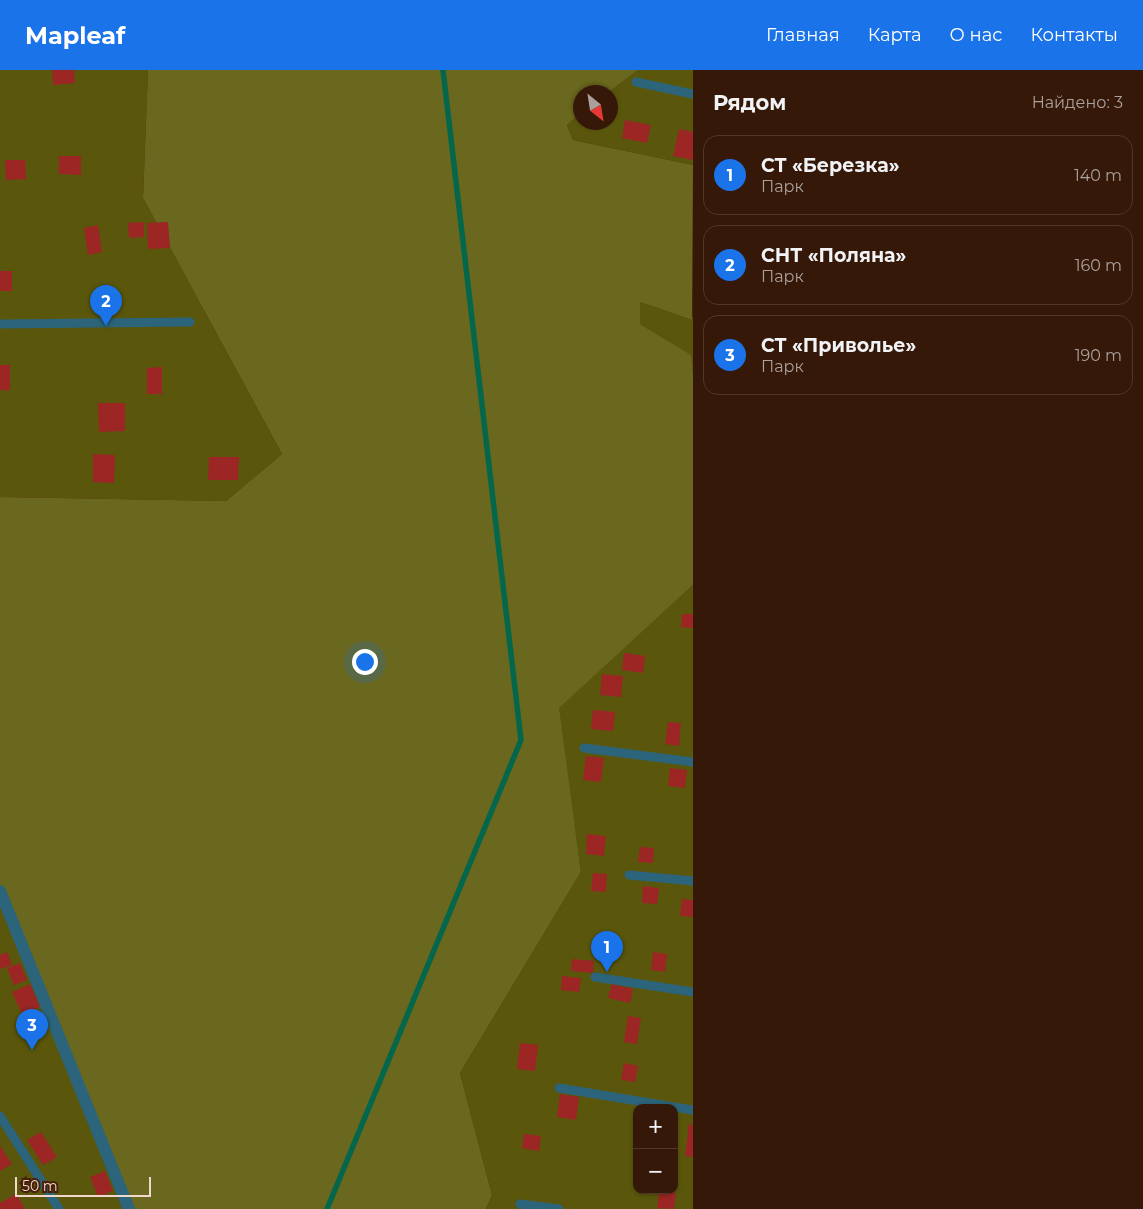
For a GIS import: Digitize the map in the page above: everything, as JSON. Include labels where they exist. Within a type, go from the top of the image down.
[{"type":"street","points":[[0,891],[129,1209]]},
{"type":"lane","points":[[636,82],[693,94]]},
{"type":"lane","points":[[0,324],[190,322]]},
{"type":"lane","points":[[584,748],[693,762]]},
{"type":"lane","points":[[629,875],[693,881]]},
{"type":"lane","points":[[595,977],[693,992]]},
{"type":"lane","points":[[559,1088],[693,1110]]},
{"type":"lane","points":[[0,1116],[60,1209]]},
{"type":"lane","points":[[520,1204],[559,1209]]},
{"type":"shaded area","points":[[0,70],[148,70],[143,198],[282,454],[226,501],[0,497]]},
{"type":"shaded area","points":[[148,70],[638,70],[618,85],[573,85],[573,120],[567,125],[573,140],[693,165],[692,320],[640,302],[640,324],[691,355],[693,374],[693,585],[559,708],[581,872],[460,1073],[492,1195],[486,1209],[129,1209],[0,891],[0,497],[226,501],[282,454],[143,198]]},
{"type":"shaded area","points":[[638,70],[693,70],[693,165],[573,140],[567,125],[573,120],[573,130],[618,130],[618,85]]},
{"type":"shaded area","points":[[640,302],[692,320],[693,315],[693,374],[690,355],[640,324]]},
{"type":"shaded area","points":[[693,585],[693,1209],[486,1209],[492,1195],[460,1073],[581,872],[558,708]]},
{"type":"shaded area","points":[[0,891],[129,1209],[0,1209]]},
{"type":"building","points":[[52,70],[74,70],[75,83],[53,85]]},
{"type":"building","points":[[625,120],[651,125],[647,143],[622,138]]},
{"type":"building","points":[[679,129],[693,132],[693,160],[673,156]]},
{"type":"building","points":[[59,156],[81,156],[81,175],[59,174]]},
{"type":"building","points":[[5,160],[25,160],[26,179],[6,180]]},
{"type":"building","points":[[144,222],[144,237],[129,238],[128,223]]},
{"type":"building","points":[[168,222],[170,248],[148,249],[147,223]]},
{"type":"building","points":[[98,225],[102,252],[88,255],[84,228]]},
{"type":"building","points":[[0,271],[12,271],[12,291],[0,291]]},
{"type":"building","points":[[0,365],[10,365],[10,390],[0,390]]},
{"type":"building","points":[[162,367],[162,394],[147,394],[147,368]]},
{"type":"building","points":[[98,403],[125,403],[125,431],[99,432]]},
{"type":"building","points":[[93,454],[115,455],[114,483],[93,482]]},
{"type":"building","points":[[209,457],[239,457],[238,480],[208,480]]},
{"type":"building","points":[[682,614],[693,614],[693,628],[681,627]]},
{"type":"building","points":[[624,653],[645,656],[643,673],[622,670]]},
{"type":"building","points":[[602,674],[623,676],[621,697],[600,695]]},
{"type":"building","points":[[593,710],[615,712],[613,731],[591,729]]},
{"type":"building","points":[[668,722],[681,723],[679,746],[665,744]]},
{"type":"building","points":[[586,756],[604,758],[601,782],[583,780]]},
{"type":"building","points":[[670,768],[687,770],[685,788],[668,786]]},
{"type":"building","points":[[587,834],[606,836],[604,856],[586,854]]},
{"type":"building","points":[[640,847],[654,848],[653,863],[638,862]]},
{"type":"building","points":[[593,873],[607,874],[606,892],[591,891]]},
{"type":"building","points":[[643,886],[659,888],[657,904],[642,903]]},
{"type":"building","points":[[682,899],[693,900],[693,917],[680,916]]},
{"type":"building","points":[[7,952],[12,965],[0,969],[0,955]]},
{"type":"building","points":[[653,952],[667,954],[665,972],[651,970]]},
{"type":"building","points":[[572,959],[594,961],[593,973],[571,971]]},
{"type":"building","points":[[20,963],[27,980],[14,985],[7,968]]},
{"type":"building","points":[[562,976],[581,978],[579,992],[561,990]]},
{"type":"building","points":[[30,984],[40,1007],[22,1014],[12,992]]},
{"type":"building","points":[[612,984],[633,989],[630,1003],[608,998]]},
{"type":"building","points":[[628,1016],[641,1018],[637,1044],[624,1042]]},
{"type":"building","points":[[520,1043],[538,1045],[535,1071],[517,1069]]},
{"type":"building","points":[[624,1063],[638,1066],[635,1082],[621,1080]]},
{"type":"building","points":[[560,1094],[579,1097],[576,1120],[557,1117]]},
{"type":"building","points":[[689,1124],[693,1125],[693,1157],[685,1156]]},
{"type":"building","points":[[41,1132],[57,1157],[43,1165],[27,1140]]},
{"type":"building","points":[[524,1134],[541,1136],[539,1151],[522,1148]]},
{"type":"building","points":[[0,1146],[12,1164],[0,1171]]},
{"type":"building","points":[[105,1171],[113,1191],[98,1197],[90,1177]]},
{"type":"building","points":[[16,1194],[25,1209],[0,1209],[0,1203]]},
{"type":"building","points":[[659,1194],[676,1194],[674,1209],[657,1208]]},
{"type":"waterway","points":[[327,1209],[521,740],[443,70]]},
{"type":"place","name":"СНТ «Поляна»","points":[[106,326]]},
{"type":"place","name":"СТ «Березка»","points":[[607,972]]},
{"type":"place","name":"СТ «Приволье»","points":[[32,1050]]}]
